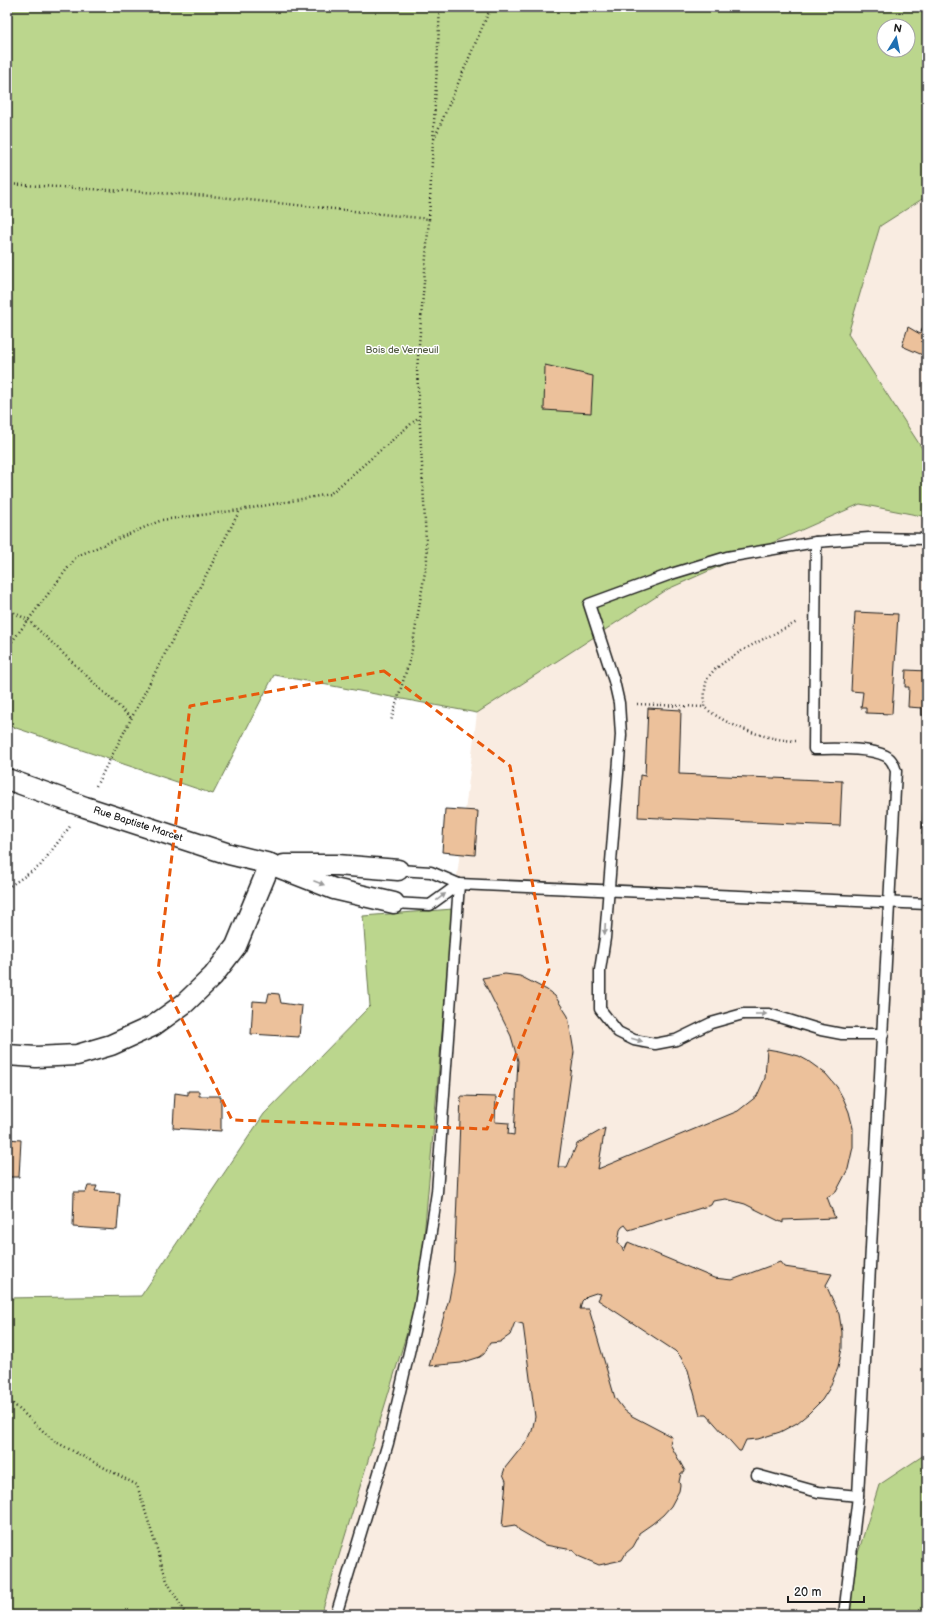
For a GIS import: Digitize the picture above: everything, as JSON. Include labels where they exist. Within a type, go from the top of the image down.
[{"type":"street","name":"Rue Baptiste Marcet","points":[[7,779],[85,807],[229,854],[270,864],[334,889],[394,904]]},
{"type":"street","name":"Rue Baptiste Marcet","points":[[270,864],[338,865],[398,870]]},
{"type":"street","points":[[7,1055],[36,1057],[77,1055],[111,1045],[153,1026],[185,1003],[213,976],[236,946],[270,864]]},
{"type":"lane","points":[[883,1034],[842,1034],[821,1030],[769,1014],[743,1014],[711,1023],[676,1040],[655,1044],[634,1040],[618,1032],[600,1009],[600,970],[605,938],[607,890],[621,735],[619,703],[614,681],[589,604],[671,574],[727,557],[816,542],[868,538],[927,539]]},
{"type":"lane","points":[[816,542],[814,749],[857,750],[886,756],[894,763],[896,771],[858,1496],[844,1615]]},
{"type":"lane","points":[[398,870],[431,872],[459,884],[927,904]]},
{"type":"lane","points":[[394,904],[430,905],[459,884]]},
{"type":"lane","points":[[336,1615],[388,1442],[420,1305],[437,1192],[459,884]]},
{"type":"lane","points":[[757,1475],[818,1492],[858,1496]]},
{"type":"path","points":[[391,720],[411,655],[427,560],[417,370],[429,220],[440,7]]},
{"type":"path","points":[[433,141],[491,7]]},
{"type":"path","points":[[7,184],[211,196],[429,220]]},
{"type":"path","points":[[7,648],[77,556],[162,520],[240,510],[330,494],[420,416]]},
{"type":"path","points":[[7,888],[40,866],[85,807],[240,510]]},
{"type":"path","points":[[7,609],[28,620],[131,718]]},
{"type":"path","points":[[704,707],[707,680],[712,673],[728,660],[815,612]]},
{"type":"path","points":[[619,703],[704,707],[714,715],[735,725],[760,734],[782,740],[814,741]]},
{"type":"path","points":[[7,1398],[54,1441],[137,1485],[167,1581],[186,1615]]},
{"type":"highlighted area","points":[[384,671],[510,766],[549,970],[487,1129],[232,1120],[158,971],[190,706]]},
{"type":"shaded area","points":[[927,196],[927,456],[848,334],[880,226]]},
{"type":"shaded area","points":[[861,504],[927,517],[927,1615],[321,1615],[419,1293],[453,909],[477,713],[668,589]]},
{"type":"green space","name":"Bois de Verneuil","points":[[7,7],[927,7],[927,196],[880,226],[848,334],[927,456],[927,517],[860,504],[668,589],[477,713],[274,675],[213,794],[7,725]]},
{"type":"green space","points":[[453,909],[419,1293],[321,1615],[7,1615],[7,1298],[141,1296],[264,1114],[370,1006],[363,916]]},
{"type":"green space","points":[[927,1453],[927,1615],[839,1615],[879,1485]]},
{"type":"building","points":[[927,319],[927,357],[902,346],[908,327],[920,334]]},
{"type":"building","points":[[545,365],[593,376],[591,413],[544,410]]},
{"type":"building","points":[[855,612],[898,614],[892,714],[866,713],[866,708],[861,708],[863,692],[851,691]]},
{"type":"building","points":[[906,670],[927,671],[927,716],[922,715],[922,708],[908,707],[909,687],[905,687]]},
{"type":"building","points":[[648,708],[681,710],[679,774],[842,781],[840,826],[638,817],[640,775],[645,776]]},
{"type":"building","points":[[925,786],[927,786],[927,834],[922,834]]},
{"type":"building","points":[[445,809],[478,811],[475,855],[442,852]]},
{"type":"building","points":[[505,974],[520,976],[547,990],[555,996],[568,1016],[574,1052],[558,1167],[567,1167],[577,1144],[605,1128],[598,1169],[738,1111],[757,1096],[765,1078],[767,1049],[799,1056],[826,1074],[837,1087],[844,1100],[853,1128],[853,1147],[848,1169],[836,1192],[827,1197],[835,1218],[783,1220],[783,1223],[745,1204],[726,1199],[713,1201],[711,1205],[629,1230],[625,1225],[620,1230],[618,1242],[624,1251],[628,1242],[714,1278],[732,1280],[780,1262],[784,1267],[832,1274],[826,1285],[839,1314],[842,1332],[842,1348],[838,1368],[829,1389],[822,1400],[808,1414],[797,1423],[780,1432],[758,1439],[746,1440],[741,1451],[739,1451],[707,1415],[700,1415],[688,1370],[680,1356],[675,1351],[598,1300],[601,1294],[596,1293],[587,1296],[582,1301],[580,1309],[589,1309],[615,1398],[624,1410],[632,1416],[672,1437],[670,1444],[685,1471],[684,1473],[681,1473],[679,1491],[671,1506],[663,1515],[639,1533],[633,1547],[626,1553],[622,1560],[599,1565],[578,1556],[573,1550],[545,1545],[519,1530],[515,1525],[502,1527],[506,1481],[503,1474],[505,1468],[529,1438],[535,1417],[523,1324],[515,1322],[510,1335],[500,1342],[490,1343],[484,1354],[480,1357],[461,1363],[429,1366],[449,1299],[454,1272],[461,1096],[496,1097],[495,1122],[509,1123],[508,1134],[514,1135],[518,1061],[511,1036],[482,978]]},
{"type":"building","points":[[269,993],[279,994],[281,1003],[302,1006],[299,1037],[251,1034],[253,1001],[267,1002]]},
{"type":"building","points":[[188,1091],[199,1091],[199,1096],[221,1096],[221,1131],[173,1128],[175,1093],[188,1095]]},
{"type":"building","points":[[7,1139],[21,1140],[19,1177],[7,1177]]},
{"type":"building","points":[[88,1186],[97,1186],[95,1191],[120,1193],[117,1230],[73,1227],[74,1192],[86,1192]]}]
